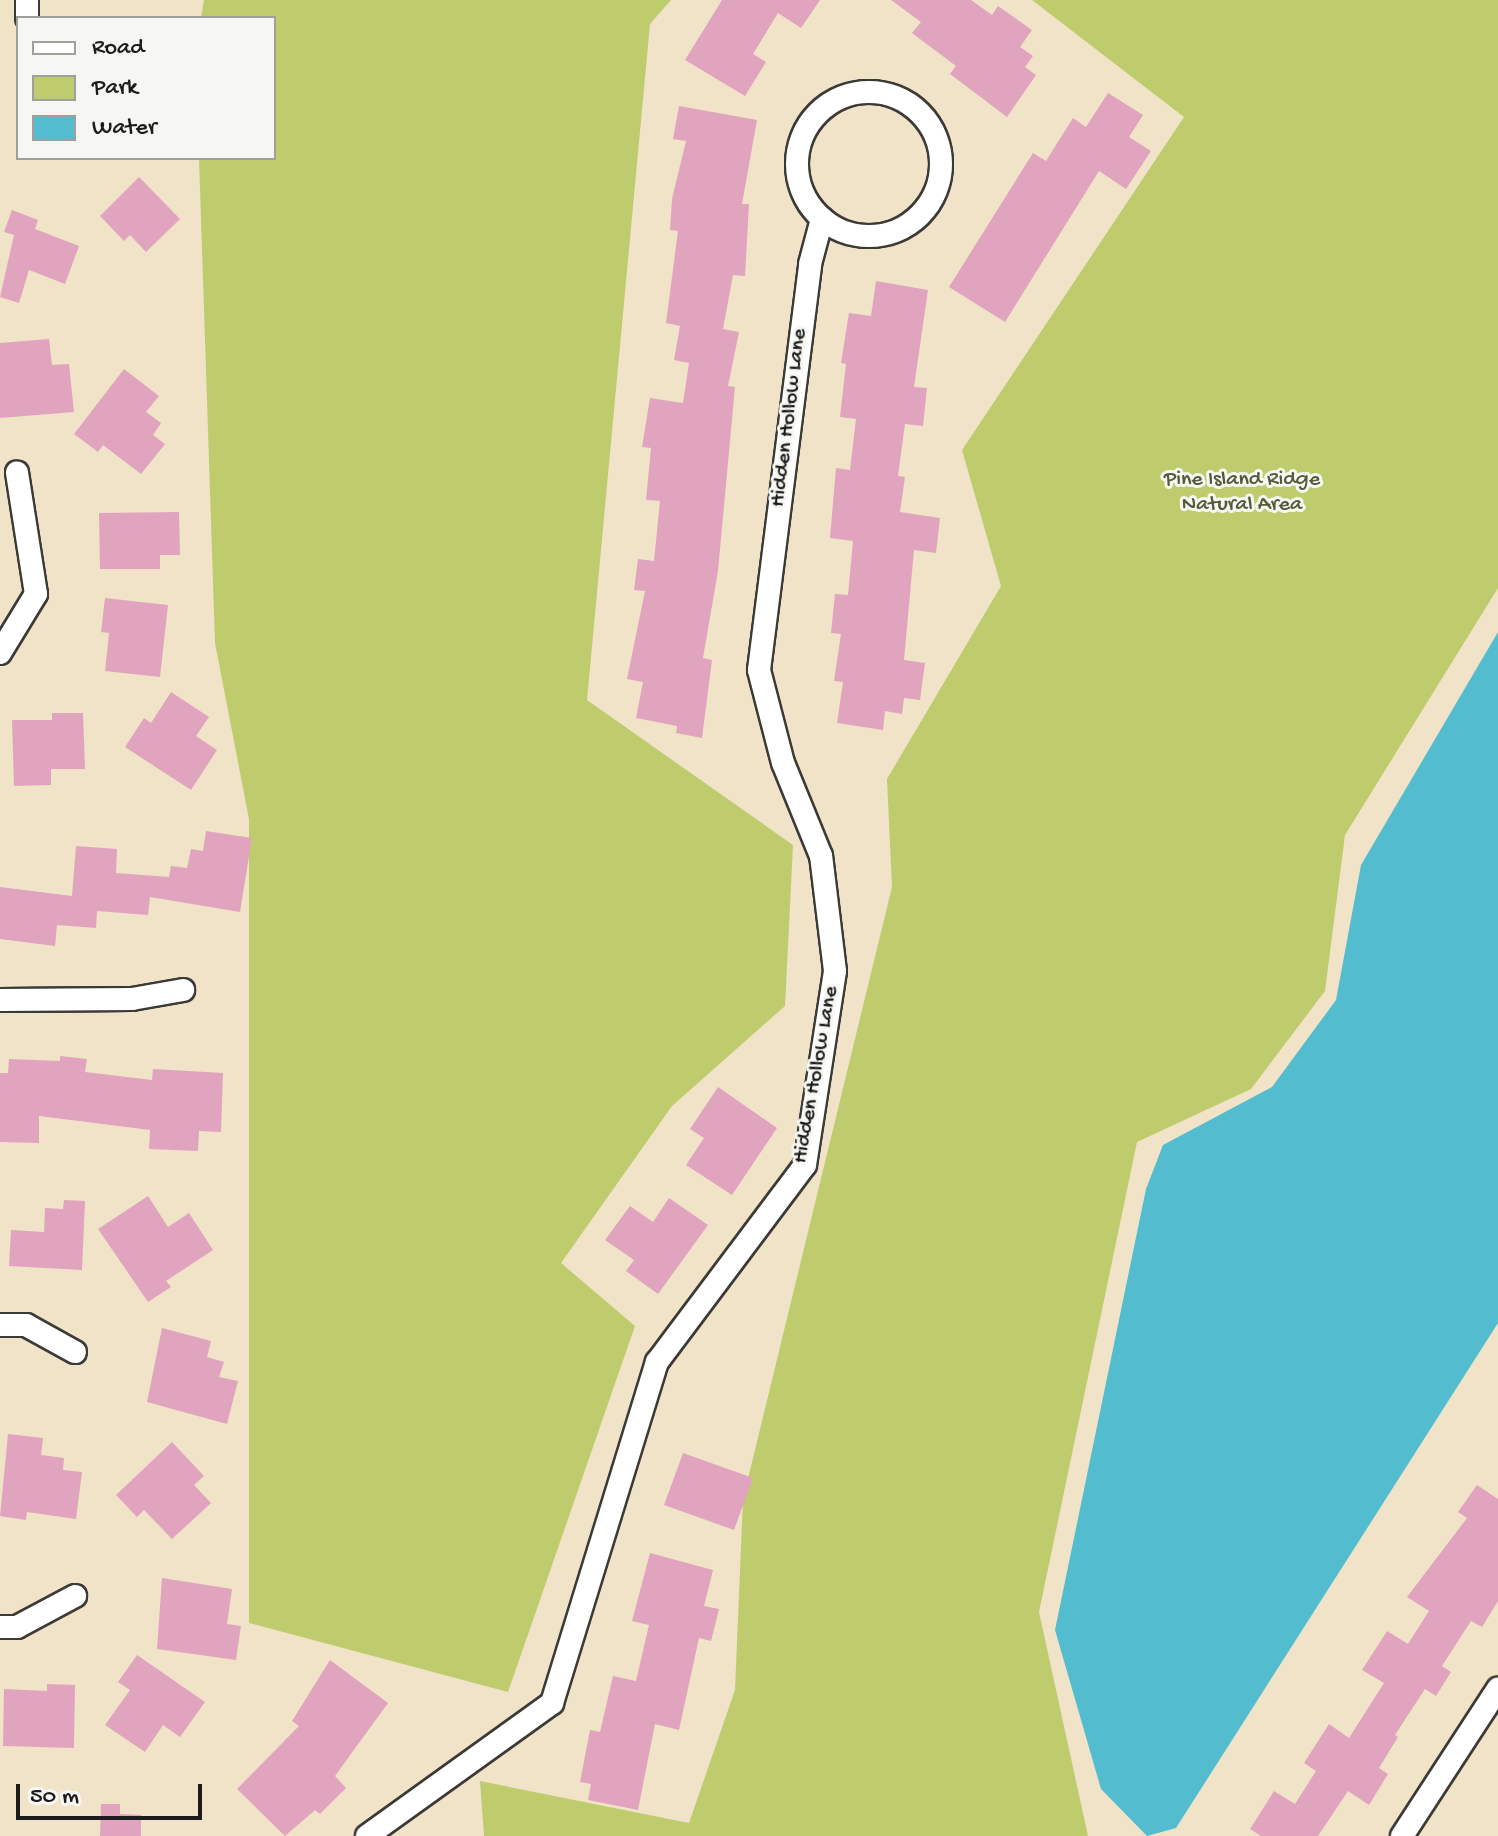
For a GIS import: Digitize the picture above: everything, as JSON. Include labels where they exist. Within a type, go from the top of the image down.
[{"type":"street","points":[[861,93],[894,96],[914,107],[930,124],[941,162],[934,196],[919,217],[898,230],[874,236],[849,233],[822,219],[800,185],[797,163],[811,120],[828,104],[861,93]]},
{"type":"street","name":"Hidden Hollow Lane","points":[[367,1836],[552,1703],[657,1362],[805,1165],[835,971],[821,856],[783,763],[759,670],[810,264],[822,219]]},
{"type":"street","points":[[0,653],[36,594],[17,472]]},
{"type":"street","points":[[0,1000],[132,999],[183,990]]},
{"type":"street","points":[[0,1325],[26,1325],[75,1352]]},
{"type":"street","points":[[0,1627],[17,1627],[75,1596]]},
{"type":"street","points":[[1402,1836],[1498,1689]]},
{"type":"green space","points":[[204,0],[671,0],[650,24],[587,700],[793,845],[785,1006],[672,1106],[561,1263],[635,1326],[508,1692],[249,1623],[249,819],[215,643],[199,160],[276,160],[276,16],[201,16]]},
{"type":"green space","name":"Pine Island Ridge Natural Area","points":[[1032,0],[1498,0],[1498,588],[1345,835],[1325,991],[1251,1089],[1137,1142],[1039,1612],[1088,1836],[484,1836],[480,1781],[689,1823],[735,1690],[743,1499],[892,887],[887,779],[1001,586],[962,450],[1184,117]]},
{"type":"water","points":[[1498,632],[1498,1323],[1176,1828],[1147,1836],[1101,1789],[1055,1630],[1146,1189],[1163,1145],[1272,1087],[1336,1000],[1361,865]]},
{"type":"building","points":[[722,0],[820,0],[801,28],[778,13],[753,54],[766,62],[745,96],[685,60]]},
{"type":"building","points":[[891,0],[971,0],[992,15],[998,6],[1032,30],[1020,47],[1033,56],[1025,67],[1036,75],[1007,117],[950,74],[956,66],[912,33],[921,22]]},
{"type":"building","points":[[1108,93],[1143,115],[1129,137],[1151,151],[1126,189],[1099,171],[1005,322],[949,287],[1033,153],[1046,161],[1073,118],[1086,127]]},
{"type":"building","points":[[679,106],[757,120],[742,204],[749,204],[745,276],[733,275],[723,329],[739,332],[728,386],[735,387],[718,571],[703,658],[712,660],[702,738],[676,733],[677,726],[636,718],[643,682],[627,679],[645,591],[634,590],[638,559],[654,561],[660,501],[646,500],[651,448],[642,447],[650,398],[683,403],[689,363],[674,360],[680,326],[666,323],[678,231],[670,230],[672,199],[686,141],[673,139]]},
{"type":"building","points":[[139,177],[180,219],[146,252],[130,235],[124,241],[100,216]]},
{"type":"building","points":[[12,210],[38,220],[35,229],[79,246],[65,284],[29,270],[19,303],[0,297],[14,235],[4,232]]},
{"type":"building","points":[[876,281],[928,290],[914,387],[927,388],[923,426],[905,424],[898,476],[905,477],[900,512],[940,518],[936,553],[914,550],[904,660],[925,663],[920,700],[904,698],[902,714],[885,711],[883,730],[837,723],[843,682],[834,681],[841,634],[831,633],[835,594],[848,595],[853,541],[830,538],[836,468],[850,470],[856,419],[840,417],[846,364],[841,363],[849,313],[871,316]]},
{"type":"building","points":[[49,339],[52,365],[69,364],[74,412],[0,418],[0,343]]},
{"type":"building","points":[[124,369],[159,396],[146,412],[161,423],[153,435],[165,444],[141,474],[103,445],[98,452],[74,434]]},
{"type":"building","points":[[179,512],[180,555],[160,555],[160,569],[100,569],[99,513]]},
{"type":"building","points":[[105,598],[168,605],[160,677],[105,671],[109,633],[101,632]]},
{"type":"building","points":[[171,692],[209,717],[196,736],[217,750],[191,790],[125,747],[144,718],[151,723]]},
{"type":"building","points":[[52,713],[83,713],[85,769],[51,769],[51,785],[14,786],[12,720],[52,720]]},
{"type":"building","points":[[206,831],[252,838],[240,912],[150,897],[148,915],[97,911],[96,928],[57,925],[55,946],[0,939],[0,887],[72,896],[76,846],[117,849],[116,873],[169,877],[171,866],[187,868],[191,849],[203,851]]},
{"type":"building","points":[[60,1056],[87,1059],[85,1072],[152,1080],[153,1069],[223,1073],[221,1132],[199,1131],[198,1151],[149,1149],[150,1130],[39,1116],[39,1143],[0,1142],[0,1073],[8,1073],[9,1059],[60,1061]]},
{"type":"building","points":[[718,1087],[777,1128],[732,1195],[686,1165],[704,1138],[690,1129]]},
{"type":"building","points":[[148,1196],[168,1227],[189,1213],[213,1250],[166,1281],[171,1287],[148,1302],[98,1229]]},
{"type":"building","points":[[669,1198],[708,1225],[658,1294],[626,1271],[634,1260],[605,1240],[630,1206],[653,1222]]},
{"type":"building","points":[[64,1200],[85,1201],[82,1270],[9,1266],[11,1230],[44,1232],[45,1208],[63,1209]]},
{"type":"building","points":[[162,1328],[211,1341],[207,1357],[224,1362],[219,1377],[238,1381],[227,1424],[147,1402]]},
{"type":"building","points":[[8,1434],[43,1438],[41,1455],[64,1458],[63,1470],[82,1472],[76,1519],[27,1512],[26,1520],[0,1516]]},
{"type":"building","points":[[172,1442],[204,1476],[194,1485],[211,1503],[172,1539],[144,1510],[137,1517],[116,1495]]},
{"type":"building","points":[[683,1453],[753,1478],[734,1530],[664,1505]]},
{"type":"building","points":[[1477,1485],[1498,1499],[1498,1601],[1482,1627],[1471,1621],[1442,1666],[1451,1672],[1436,1696],[1425,1689],[1395,1735],[1398,1737],[1379,1768],[1388,1774],[1369,1805],[1348,1791],[1318,1836],[1261,1836],[1250,1829],[1274,1791],[1295,1804],[1316,1771],[1304,1763],[1329,1724],[1349,1738],[1384,1683],[1362,1670],[1387,1631],[1408,1644],[1429,1611],[1407,1597],[1467,1518],[1458,1512]]},
{"type":"building","points":[[650,1553],[713,1570],[704,1606],[719,1609],[711,1641],[699,1638],[679,1730],[655,1724],[638,1810],[588,1800],[591,1784],[580,1782],[590,1730],[600,1732],[613,1676],[636,1681],[649,1625],[632,1621]]},
{"type":"building","points":[[162,1578],[232,1589],[227,1624],[241,1626],[236,1660],[157,1649]]},
{"type":"building","points":[[137,1655],[205,1702],[180,1737],[163,1725],[145,1752],[105,1725],[130,1690],[118,1682]]},
{"type":"building","points":[[330,1660],[388,1703],[335,1776],[346,1788],[320,1814],[315,1810],[285,1836],[237,1789],[299,1726],[292,1721]]},
{"type":"building","points":[[47,1684],[75,1685],[74,1748],[3,1746],[4,1689],[47,1691]]},
{"type":"building","points":[[101,1804],[120,1804],[120,1814],[141,1815],[141,1836],[100,1836]]}]
